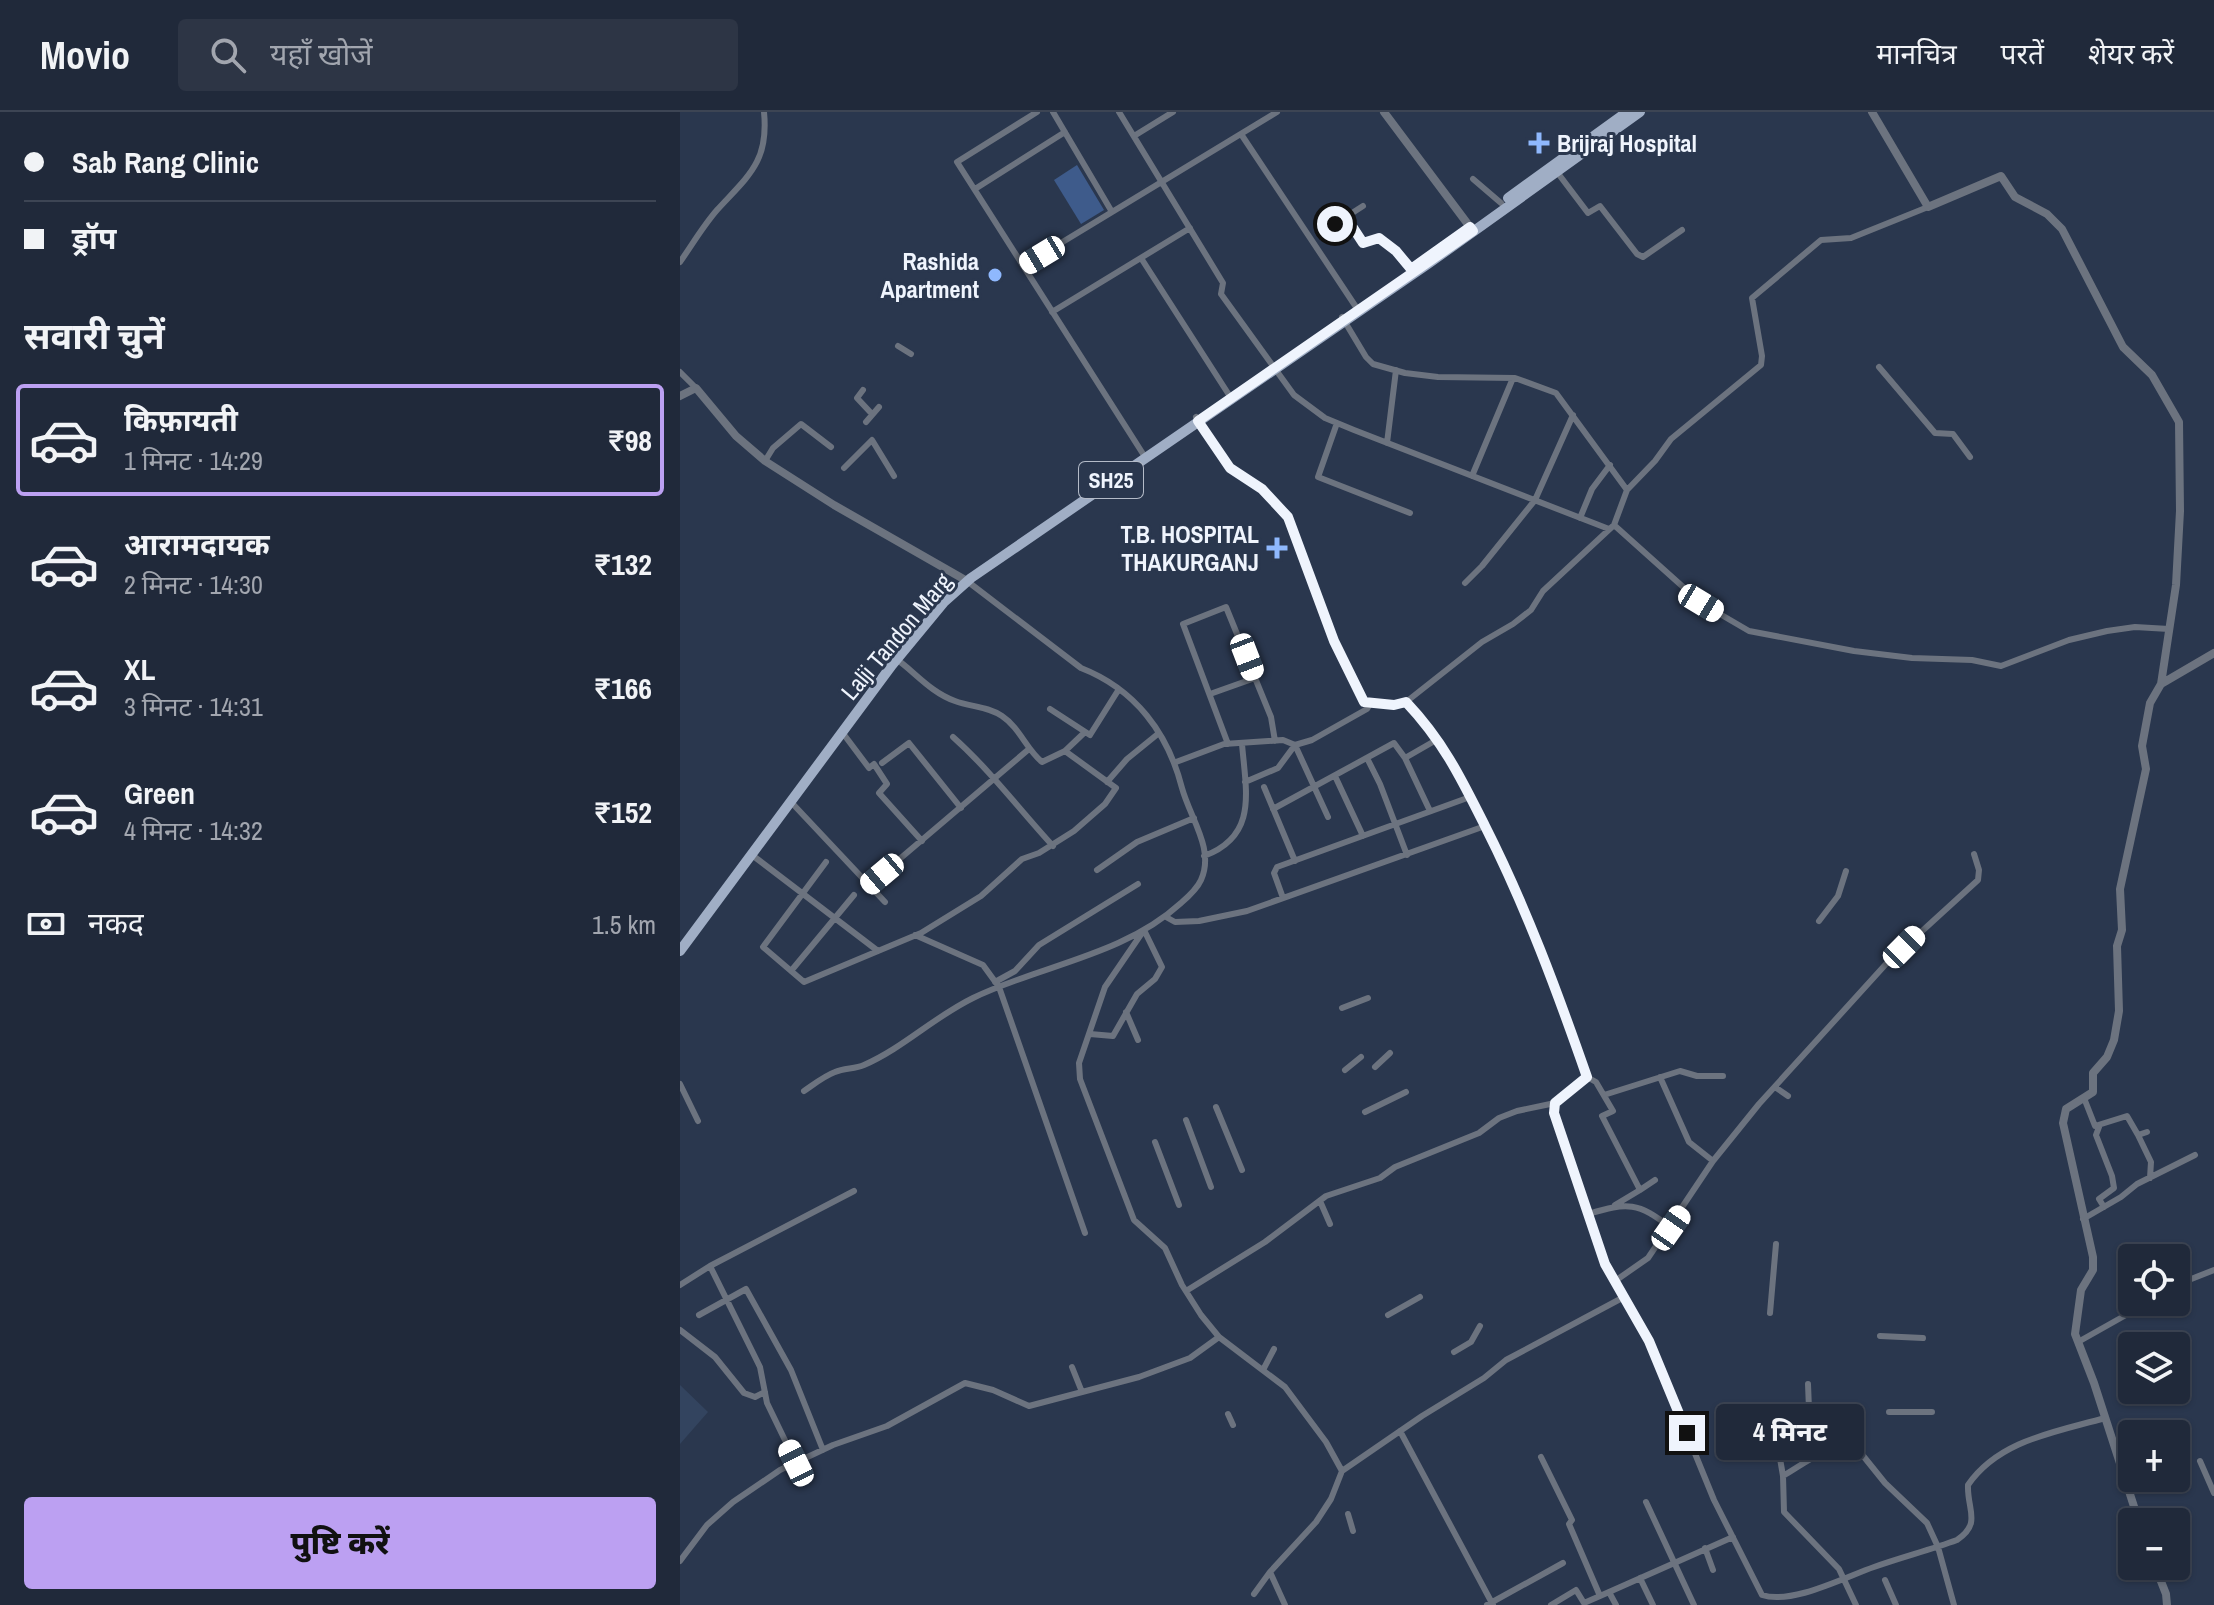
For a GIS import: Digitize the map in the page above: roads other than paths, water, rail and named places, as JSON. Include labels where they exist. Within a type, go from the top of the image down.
[{"type":"main road","name":"Lalji Tandon Marg","points":[[1343,319],[1411,269],[1557,172],[1620,122],[1627,112]]},
{"type":"main road","name":"Lalji Tandon Marg","points":[[680,943],[895,658],[964,580],[1472,229],[1501,203],[1620,122],[1640,112]]},
{"type":"main road","name":"Lalji Tandon Marg","points":[[680,951],[895,658]]},
{"type":"street","points":[[680,262],[715,212],[744,183],[756,164],[765,144],[764,112]]},
{"type":"street","points":[[1037,112],[957,162],[1144,455]]},
{"type":"street","points":[[1053,112],[1112,212]]},
{"type":"street","points":[[1119,112],[1223,283],[1221,294],[1294,395],[1337,423],[1580,518],[1611,527],[1701,603],[1749,631],[1854,651],[1912,658],[1972,660],[2001,666],[2069,640],[2107,631],[2135,627],[2169,629]]},
{"type":"street","points":[[1134,136],[1173,112]]},
{"type":"street","points":[[1023,266],[1277,112]]},
{"type":"street","points":[[1384,112],[1472,229]]},
{"type":"street","points":[[1872,112],[1928,207]]},
{"type":"street","points":[[975,189],[1065,132]]},
{"type":"street","points":[[1241,134],[1356,307]]},
{"type":"street","points":[[1557,172],[1588,213],[1600,206],[1637,254],[1643,257],[1682,230]]},
{"type":"street","points":[[1197,419],[1230,468],[1262,489],[1288,517],[1334,641],[1364,702],[1394,705],[1406,702],[1482,642],[1531,610],[1543,591],[1611,527],[1627,490],[1639,480],[1671,439],[1761,365],[1752,298],[1821,240],[1862,234],[2001,176],[2015,197],[2047,214],[2062,229],[2123,347],[2152,375],[2179,422],[2180,511],[2176,585],[2161,684],[2150,703],[2142,746],[2146,769],[2120,889],[2122,930],[2117,946],[2119,1011],[2114,1040],[2107,1057],[2093,1073],[2093,1092],[2066,1109],[2063,1123],[2093,1257],[2093,1270],[2081,1290],[2075,1334],[2134,1508]]},
{"type":"street","points":[[1473,179],[1501,203]]},
{"type":"street","points":[[1335,224],[1363,206]]},
{"type":"street","points":[[1346,217],[1363,243],[1379,238],[1396,251],[1411,269]]},
{"type":"street","points":[[1052,312],[1190,228]]},
{"type":"street","points":[[1141,258],[1230,396]]},
{"type":"street","points":[[1343,319],[1373,364],[1438,377],[1513,378],[1556,393],[1627,490]]},
{"type":"street","points":[[898,346],[911,354]]},
{"type":"street","points":[[1879,367],[1935,433],[1953,434],[1970,457]]},
{"type":"street","points":[[1387,443],[1396,370]]},
{"type":"street","points":[[680,372],[736,436],[765,461],[964,580],[1081,668],[1103,677],[1136,702],[1176,762],[1183,792],[1205,847],[1201,879],[1192,893],[1166,917],[1144,930],[1085,957],[997,985]]},
{"type":"street","points":[[1472,476],[1513,378]]},
{"type":"street","points":[[680,396],[696,388]]},
{"type":"street","points":[[863,390],[857,398],[872,414]]},
{"type":"street","points":[[866,422],[879,407]]},
{"type":"street","points":[[1465,583],[1535,500],[1573,415]]},
{"type":"street","points":[[1337,423],[1318,477],[1410,513]]},
{"type":"street","points":[[765,461],[773,448],[801,424],[831,447]]},
{"type":"street","points":[[844,468],[872,440],[894,476]]},
{"type":"street","points":[[1580,518],[1592,489],[1610,465]]},
{"type":"street","points":[[1228,744],[1183,624],[1226,607],[1271,717],[1275,741]]},
{"type":"street","points":[[2161,684],[2214,653]]},
{"type":"street","points":[[895,658],[932,690],[955,701],[987,708],[1005,718],[1042,762],[1065,751],[1085,732]]},
{"type":"street","points":[[1210,694],[1255,678]]},
{"type":"street","points":[[1050,709],[1090,735],[1119,689]]},
{"type":"street","points":[[1406,702],[1438,739],[1485,826],[1537,939],[1587,1077],[1596,1082],[1613,1111],[1602,1116],[1640,1190]]},
{"type":"street","points":[[1245,782],[1278,768],[1295,745],[1312,740],[1367,709],[1370,704]]},
{"type":"street","points":[[842,732],[869,768],[874,764],[887,784],[879,793],[922,841]]},
{"type":"street","points":[[1107,782],[1127,759],[1159,733]]},
{"type":"street","points":[[953,737],[985,766],[1053,846]]},
{"type":"street","points":[[1405,758],[1438,739]]},
{"type":"street","points":[[1176,762],[1228,744],[1283,740],[1295,745],[1328,817]]},
{"type":"street","points":[[882,763],[909,743],[961,808]]},
{"type":"street","points":[[1273,809],[1394,743],[1405,758],[1430,811]]},
{"type":"street","points":[[1204,856],[1222,849],[1236,836],[1244,820],[1242,744]]},
{"type":"street","points":[[869,885],[1029,749]]},
{"type":"street","points":[[826,862],[763,947],[804,982],[915,935],[981,896],[1022,859],[1053,846],[1105,804],[1116,788],[1065,751]]},
{"type":"street","points":[[1367,758],[1407,855]]},
{"type":"street","points":[[1335,776],[1363,836]]},
{"type":"street","points":[[1264,787],[1295,861]]},
{"type":"street","points":[[1283,898],[1275,870],[1470,797]]},
{"type":"street","points":[[791,802],[885,902]]},
{"type":"street","points":[[1097,870],[1137,842],[1194,818]]},
{"type":"street","points":[[1166,917],[1175,922],[1199,921],[1247,911],[1485,826]]},
{"type":"street","points":[[1615,1281],[1648,1258],[1671,1228],[1713,1161],[1886,964],[1978,880],[1979,870],[1974,854]]},
{"type":"street","points":[[752,855],[878,951]]},
{"type":"street","points":[[1819,921],[1838,896],[1846,871]]},
{"type":"street","points":[[804,1091],[835,1072],[862,1066],[927,1024],[997,985],[1039,945],[1138,884]]},
{"type":"street","points":[[791,971],[854,895]]},
{"type":"street","points":[[1090,1034],[1113,1036],[1137,994],[1155,979],[1162,967],[1144,930]]},
{"type":"street","points":[[1144,930],[1105,987],[1079,1063],[1080,1079],[1134,1220],[1165,1248],[1186,1291],[1219,1337],[1285,1387],[1326,1442],[1342,1471]]},
{"type":"street","points":[[915,935],[983,965],[997,985],[1085,1233]]},
{"type":"street","points":[[1342,1008],[1368,998]]},
{"type":"street","points":[[1126,1012],[1138,1040]]},
{"type":"street","points":[[1375,1067],[1390,1053]]},
{"type":"street","points":[[1345,1070],[1361,1057]]},
{"type":"street","points":[[1604,1095],[1680,1071],[1697,1076],[1723,1076]]},
{"type":"street","points":[[1186,1291],[1265,1242],[1326,1196],[1380,1178],[1395,1167],[1479,1133],[1499,1118],[1555,1103],[1587,1077]]},
{"type":"street","points":[[1660,1077],[1689,1142],[1713,1161]]},
{"type":"street","points":[[680,1084],[698,1121]]},
{"type":"street","points":[[1775,1087],[1788,1096]]},
{"type":"street","points":[[1365,1112],[1406,1092]]},
{"type":"street","points":[[2084,1098],[2094,1125],[2099,1127],[2127,1116],[2151,1162],[2150,1178]]},
{"type":"street","points":[[1555,1103],[1554,1113],[1605,1264],[1649,1341],[1714,1500],[1762,1595],[1771,1598],[1789,1596],[1957,1540],[1968,1533],[1973,1523],[1968,1485],[1976,1473],[1997,1455],[2021,1442],[2105,1418]]},
{"type":"street","points":[[1544,1105],[1554,1113]]},
{"type":"street","points":[[1216,1107],[1242,1170]]},
{"type":"street","points":[[1186,1120],[1211,1187]]},
{"type":"street","points":[[2099,1127],[2096,1135],[2114,1188],[2099,1199],[2104,1207]]},
{"type":"street","points":[[2138,1135],[2147,1132]]},
{"type":"street","points":[[1155,1142],[1179,1205]]},
{"type":"street","points":[[2083,1219],[2195,1155]]},
{"type":"street","points":[[1612,1207],[1655,1180]]},
{"type":"street","points":[[680,1285],[710,1266],[854,1191]]},
{"type":"street","points":[[1320,1201],[1330,1224]]},
{"type":"street","points":[[1588,1214],[1630,1206],[1647,1210],[1671,1228]]},
{"type":"street","points":[[1770,1313],[1776,1244]]},
{"type":"street","points":[[710,1266],[760,1367],[767,1403],[796,1463]]},
{"type":"street","points":[[2190,1279],[2214,1270]]},
{"type":"street","points":[[699,1315],[742,1290],[748,1292],[791,1370],[823,1450]]},
{"type":"street","points":[[1388,1315],[1420,1297]]},
{"type":"street","points":[[1254,1594],[1316,1522],[1331,1499],[1342,1471],[1484,1378],[1506,1360],[1624,1297]]},
{"type":"street","points":[[2078,1342],[2124,1316]]},
{"type":"street","points":[[1454,1352],[1471,1342],[1480,1326]]},
{"type":"street","points":[[680,1330],[715,1357],[744,1393],[755,1397],[765,1392]]},
{"type":"street","points":[[1880,1336],[1923,1338]]},
{"type":"street","points":[[680,1561],[707,1525],[733,1502],[796,1463],[887,1426],[965,1383],[993,1390],[1029,1406],[1139,1377],[1190,1358],[1219,1337]]},
{"type":"street","points":[[1263,1370],[1274,1349]]},
{"type":"street","points":[[1072,1367],[1082,1392]]},
{"type":"street","points":[[1808,1384],[1809,1409],[1813,1419],[1832,1416]]},
{"type":"street","points":[[1889,1412],[1932,1412]]},
{"type":"street","points":[[1228,1414],[1233,1425]]},
{"type":"street","points":[[1400,1431],[1491,1604],[1563,1563]]},
{"type":"street","points":[[1776,1435],[1783,1476],[1784,1512],[1839,1569],[1856,1605]]},
{"type":"street","points":[[1783,1476],[1821,1454],[1845,1445],[1856,1447],[1885,1483],[1927,1523],[1938,1547],[1954,1605]]},
{"type":"street","points":[[1541,1457],[1572,1520],[1569,1524],[1600,1596]]},
{"type":"street","points":[[2200,1461],[2214,1493]]},
{"type":"street","points":[[1646,1502],[1694,1605]]},
{"type":"street","points":[[1348,1514],[1353,1531]]},
{"type":"street","points":[[1551,1605],[1576,1590],[1584,1603],[1733,1537]]},
{"type":"street","points":[[1705,1548],[1713,1570]]},
{"type":"street","points":[[1270,1572],[1285,1605]]},
{"type":"street","points":[[1640,1578],[1653,1605]]},
{"type":"street","points":[[1885,1580],[1896,1605]]},
{"type":"street","points":[[2160,1580],[2167,1605]]},
{"type":"street","points":[[1609,1592],[1616,1605]]},
{"type":"place","name":"Brijraj Hospital","points":[[1539,143]]},
{"type":"place","name":"Rashida Apartment","points":[[995,275]]},
{"type":"place","name":"T.B. HOSPITAL THAKURGANJ","points":[[1277,548]]}]
